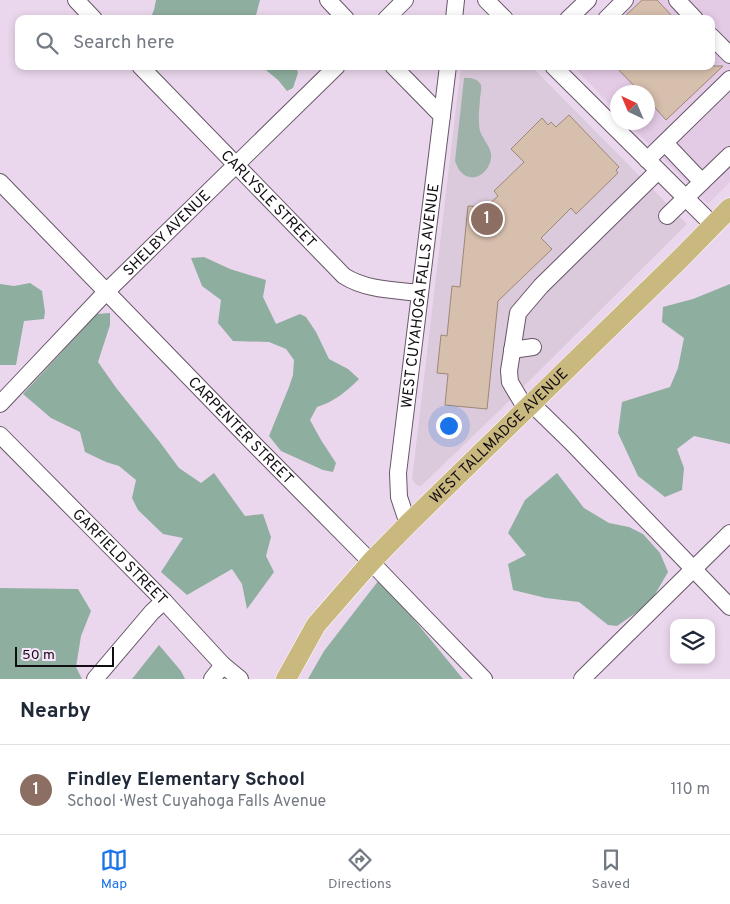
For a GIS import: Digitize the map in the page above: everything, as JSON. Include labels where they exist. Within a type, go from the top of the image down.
[{"type":"main road","name":"WEST TALLMADGE AVENUE","points":[[286,679],[316,625],[371,562],[730,208]]},
{"type":"street","points":[[76,0],[90,15]]},
{"type":"street","points":[[328,0],[342,15]]},
{"type":"street","points":[[390,15],[405,0]]},
{"type":"street","points":[[454,15],[456,0]]},
{"type":"street","points":[[572,15],[588,0]]},
{"type":"street","points":[[610,15],[625,0]]},
{"type":"street","points":[[677,0],[691,15]]},
{"type":"street","points":[[489,1],[501,15]]},
{"type":"street","points":[[715,40],[730,55]]},
{"type":"street","name":"CARLYSLE STREET","points":[[144,70],[344,276],[353,282],[364,285],[419,293]]},
{"type":"street","name":"SHELBY AVENUE","points":[[0,404],[106,292],[333,70]]},
{"type":"street","points":[[397,70],[442,116]]},
{"type":"street","name":"WEST CUYAHOGA FALLS AVENUE","points":[[408,524],[399,497],[398,473],[448,70]]},
{"type":"street","points":[[559,70],[713,225]]},
{"type":"street","points":[[726,90],[665,143],[653,166],[518,313],[509,371],[510,382],[529,406],[571,442],[730,607]]},
{"type":"street","points":[[665,143],[702,182]]},
{"type":"street","points":[[667,216],[730,155]]},
{"type":"street","points":[[672,184],[689,168]]},
{"type":"street","name":"CARPENTER STREET","points":[[0,182],[484,679]]},
{"type":"street","points":[[512,350],[533,347]]},
{"type":"street","name":"GARFIELD STREET","points":[[0,436],[164,601],[223,665],[240,679]]},
{"type":"street","points":[[582,679],[730,533]]},
{"type":"street","points":[[95,679],[152,612],[164,601]]},
{"type":"street","points":[[212,679],[223,665]]},
{"type":"shaded area","points":[[613,0],[730,0],[730,182],[708,204],[635,130],[655,130],[655,85],[610,85],[610,105],[577,70],[715,70],[715,15],[598,15]]},
{"type":"shaded area","points":[[461,70],[535,70],[687,224],[421,486],[416,485],[412,479]]},
{"type":"green space","points":[[156,0],[260,0],[256,15],[152,15]]},
{"type":"green space","points":[[266,70],[297,70],[298,73],[293,88],[287,91]]},
{"type":"green space","points":[[464,78],[476,80],[481,85],[479,127],[491,155],[487,169],[479,176],[474,177],[469,177],[459,170],[455,161]]},
{"type":"green space","points":[[204,257],[230,269],[266,280],[263,297],[276,324],[300,314],[306,317],[316,332],[329,359],[348,369],[359,379],[340,396],[317,407],[310,420],[336,463],[333,472],[323,470],[281,451],[269,436],[293,375],[294,360],[286,349],[269,342],[233,341],[218,323],[221,300],[202,286],[191,258]]},
{"type":"green space","points":[[30,283],[42,291],[44,319],[24,321],[16,365],[0,365],[0,284],[14,286]]},
{"type":"green space","points":[[730,284],[730,444],[694,436],[677,449],[684,468],[682,490],[665,497],[638,476],[618,433],[622,402],[670,387],[678,368],[684,338],[662,322],[663,307],[693,299]]},
{"type":"green space","points":[[110,313],[110,325],[98,362],[117,389],[179,468],[201,483],[214,473],[245,516],[263,514],[271,537],[266,556],[274,572],[247,609],[242,584],[232,569],[187,595],[161,572],[183,538],[163,534],[138,510],[132,498],[136,480],[119,466],[85,452],[80,432],[51,418],[23,394],[97,314]]},
{"type":"green space","points":[[557,473],[584,508],[609,523],[629,527],[643,534],[660,553],[668,572],[650,603],[617,626],[608,625],[579,602],[546,598],[513,590],[508,564],[526,555],[508,533],[525,500]]},
{"type":"green space","points":[[379,580],[463,679],[308,679],[324,651]]},
{"type":"green space","points":[[0,588],[78,589],[91,611],[81,636],[76,667],[82,679],[0,679]]},
{"type":"green space","points":[[159,645],[181,671],[185,679],[132,679]]},
{"type":"building","points":[[642,0],[657,0],[671,15],[626,15]]},
{"type":"building","points":[[715,66],[723,66],[666,120],[655,108],[655,85],[633,85],[619,70],[715,70]]},
{"type":"building","points":[[569,115],[619,167],[616,170],[618,173],[576,214],[571,208],[541,238],[552,249],[498,301],[487,409],[445,405],[448,374],[437,373],[441,335],[447,336],[452,286],[460,287],[468,206],[486,207],[498,196],[494,191],[524,162],[511,149],[542,118],[548,125],[551,122],[556,127]]},
{"type":"place","name":"Findley Elementary School","points":[[487,219]]}]
